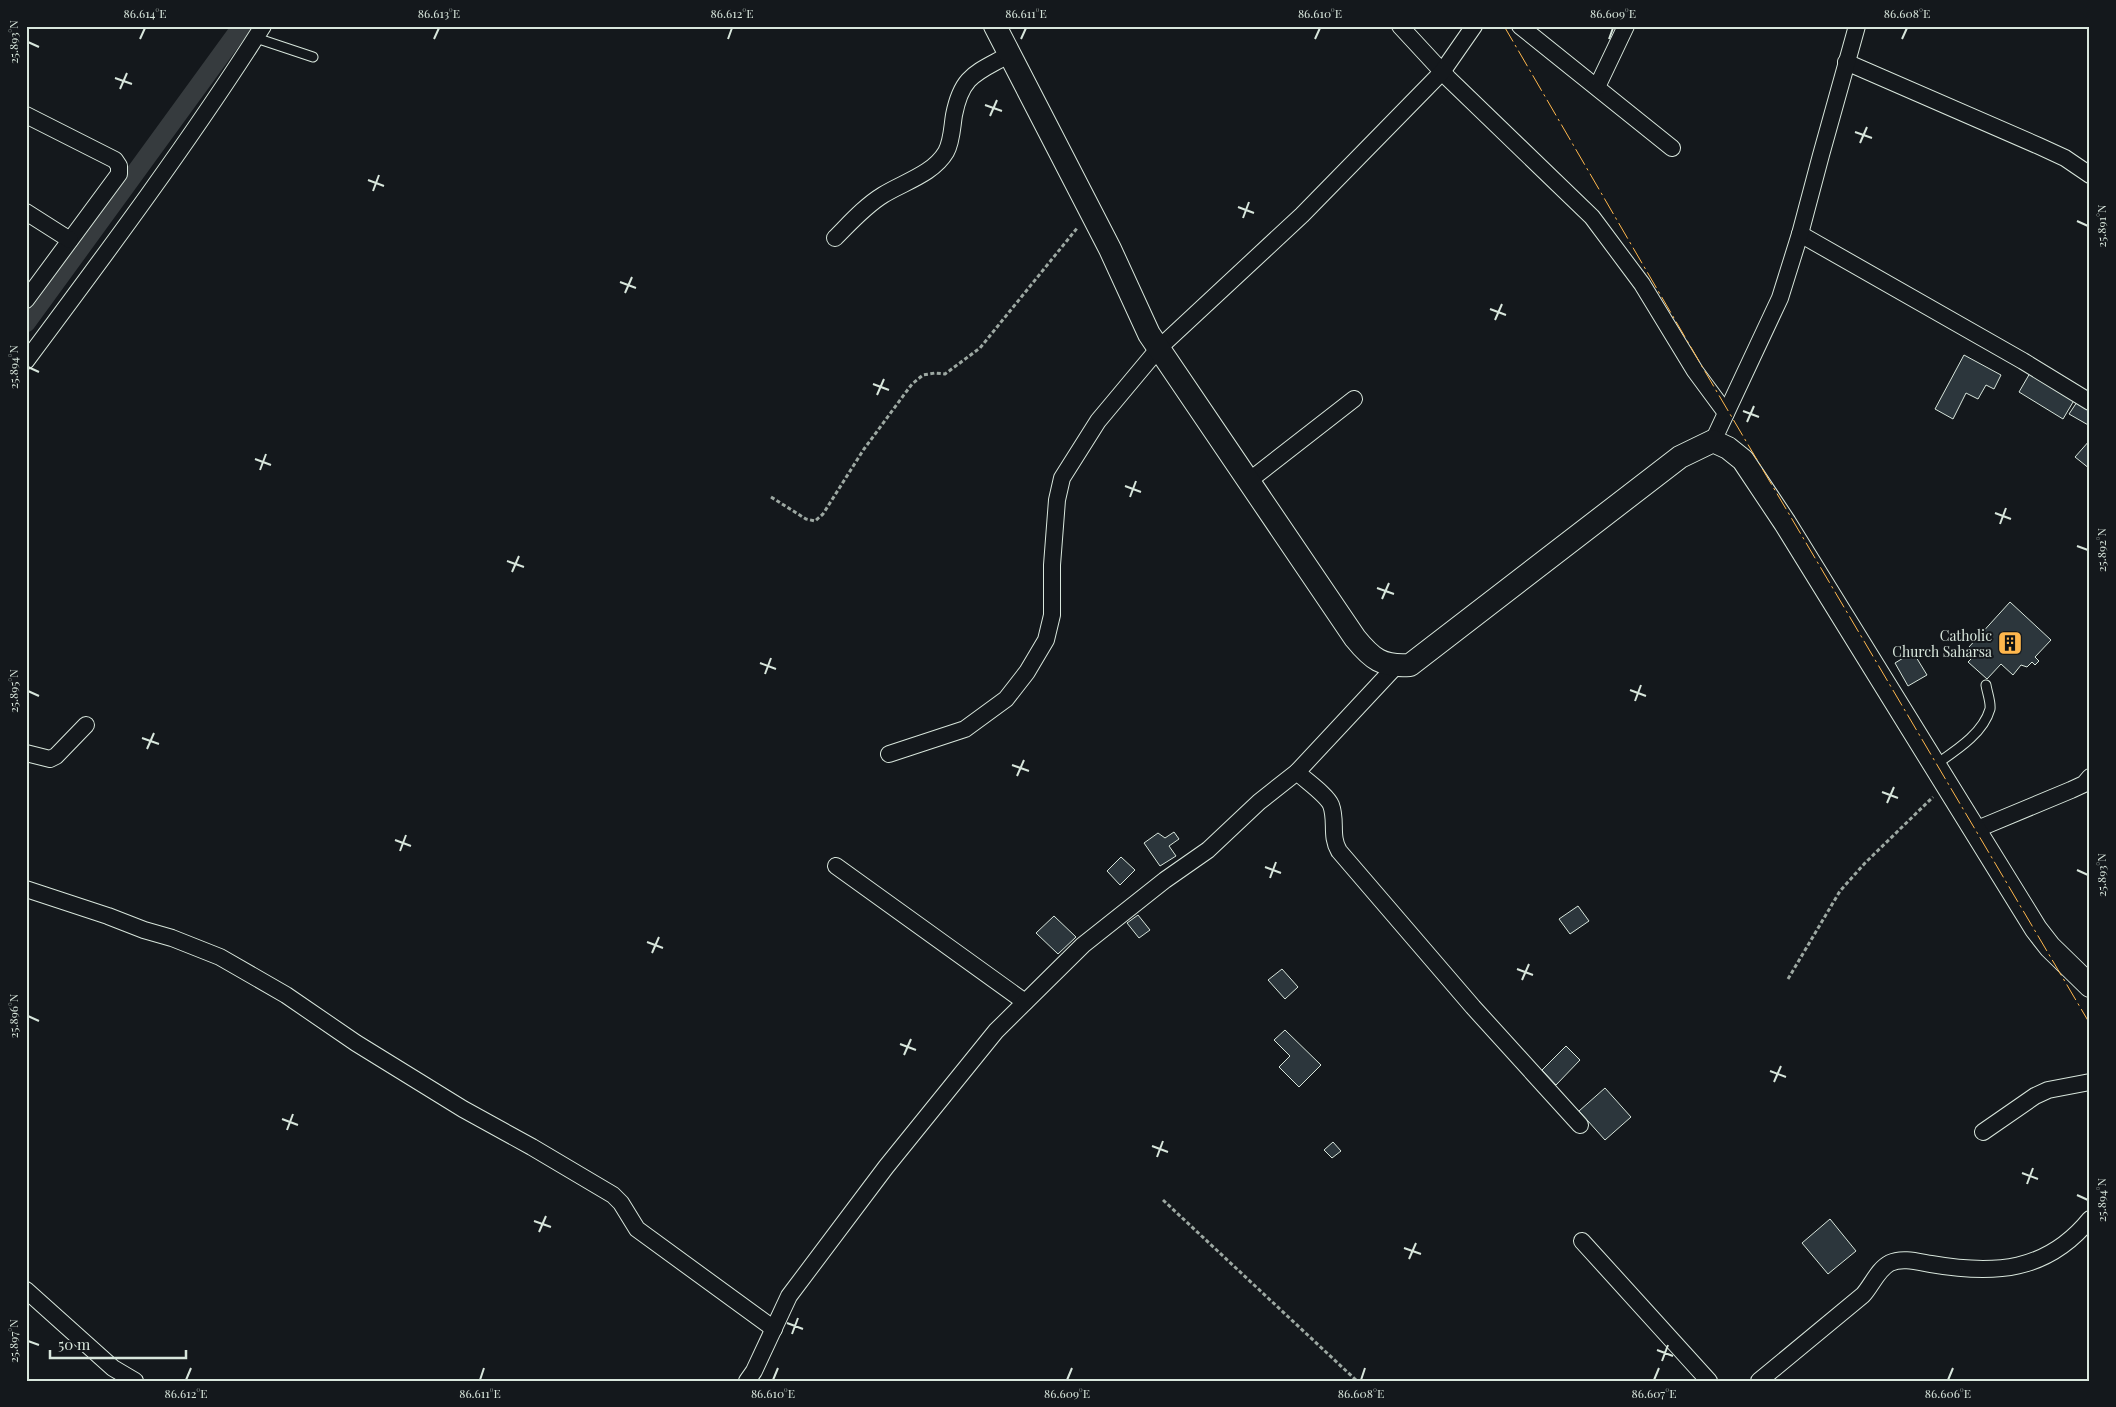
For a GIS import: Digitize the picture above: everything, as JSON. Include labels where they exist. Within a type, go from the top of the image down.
[{"type":"main road","points":[[995,26],[1091,211],[1149,334],[1250,480],[1355,638],[1369,655],[1384,664],[1396,666],[1410,665],[1680,457],[1713,441],[1728,448],[1743,460],[1785,523],[2036,928],[2050,947],[2090,986]]},
{"type":"street","points":[[1400,26],[1442,72],[1592,217],[1642,284],[1695,371],[1726,413]]},
{"type":"street","points":[[888,754],[965,729],[1006,699],[1027,672],[1046,640],[1052,615],[1052,565],[1057,500],[1062,478],[1098,421],[1158,348],[1302,215],[1442,72],[1474,26]]},
{"type":"street","points":[[1520,26],[1672,148]]},
{"type":"street","points":[[1597,87],[1626,26]]},
{"type":"street","points":[[1713,441],[1780,298],[1800,234],[1846,62],[1858,26]]},
{"type":"street","points":[[26,361],[165,171],[230,79],[260,32]]},
{"type":"street","points":[[835,238],[883,195],[929,170],[946,152],[952,134],[960,92],[965,82],[976,73],[1010,54]]},
{"type":"street","points":[[1846,62],[2065,158],[2090,175]]},
{"type":"street","points":[[26,115],[115,160],[119,166],[119,174],[26,300]]},
{"type":"street","points":[[26,212],[70,240]]},
{"type":"street","points":[[1800,234],[2015,356],[2090,402]]},
{"type":"street","points":[[1250,480],[1354,398]]},
{"type":"street","points":[[747,1381],[789,1296],[886,1167],[996,1031],[1084,945],[1165,880],[1208,850],[1259,802],[1297,772],[1396,666]]},
{"type":"street","points":[[26,753],[50,759],[56,756],[86,725]]},
{"type":"street","points":[[1297,772],[1330,803],[1333,814],[1332,834],[1339,851],[1472,1007],[1580,1125]]},
{"type":"street","points":[[1975,830],[2071,790],[2084,784],[2090,777]]},
{"type":"street","points":[[836,866],[1025,1002]]},
{"type":"street","points":[[26,889],[172,938],[220,958],[286,996],[356,1043],[463,1109],[613,1195],[621,1203],[637,1229],[774,1329]]},
{"type":"street","points":[[1983,1132],[2048,1090],[2090,1082]]},
{"type":"street","points":[[1759,1381],[1864,1295],[1878,1274],[1891,1262],[1904,1260],[1964,1270],[2006,1269],[2036,1261],[2058,1248],[2090,1219]]},
{"type":"street","points":[[1582,1241],[1709,1381]]},
{"type":"street","points":[[26,1290],[113,1368],[134,1381]]},
{"type":"lane","points":[[260,32],[313,57]]},
{"type":"lane","points":[[1941,775],[1960,747],[1979,728],[1990,708],[1986,685]]},
{"type":"path","points":[[771,497],[806,519],[815,521],[823,514],[864,449],[912,384],[923,375],[945,374],[980,348],[1091,211]]},
{"type":"path","points":[[1788,979],[1840,891],[1941,775]]},
{"type":"path","points":[[1163,1200],[1358,1381]]},
{"type":"building","points":[[1964,355],[2001,375],[1994,389],[1986,385],[1978,399],[1966,393],[1953,419],[1935,409]]},
{"type":"building","points":[[2030,373],[2076,397],[2063,419],[2019,392]]},
{"type":"building","points":[[2079,399],[2090,405],[2090,426],[2069,414]]},
{"type":"building","points":[[2090,440],[2090,469],[2075,457]]},
{"type":"building","name":"Catholic Church Saharsa","points":[[2010,602],[2051,640],[2035,657],[2039,661],[2035,665],[2032,662],[2027,667],[2021,665],[2013,675],[2001,664],[1987,679],[1968,662],[1976,654],[1969,647]]},
{"type":"building","points":[[1913,652],[1927,675],[1908,686],[1895,663]]},
{"type":"building","points":[[1174,832],[1179,839],[1169,846],[1176,856],[1160,866],[1144,843],[1158,833],[1165,838]]},
{"type":"building","points":[[1121,857],[1135,870],[1120,885],[1107,871]]},
{"type":"building","points":[[1578,906],[1589,921],[1570,934],[1559,919]]},
{"type":"building","points":[[1138,915],[1150,930],[1139,938],[1127,923]]},
{"type":"building","points":[[1054,916],[1076,937],[1058,954],[1036,933]]},
{"type":"building","points":[[1282,969],[1298,987],[1285,999],[1268,980]]},
{"type":"building","points":[[1285,1030],[1321,1065],[1299,1087],[1279,1067],[1290,1056],[1274,1040]]},
{"type":"building","points":[[1566,1046],[1580,1060],[1556,1085],[1542,1070]]},
{"type":"building","points":[[1605,1088],[1631,1117],[1605,1140],[1579,1111]]},
{"type":"building","points":[[1333,1142],[1341,1151],[1332,1158],[1324,1150]]},
{"type":"building","points":[[1830,1219],[1856,1251],[1828,1274],[1802,1243]]},
{"type":"waterway","points":[[26,323],[242,26]]},
{"type":"power","points":[[1504,26],[1717,392],[2090,1024]]},
{"type":"place","name":"Catholic Church Saharsa","points":[[2010,643]]}]
